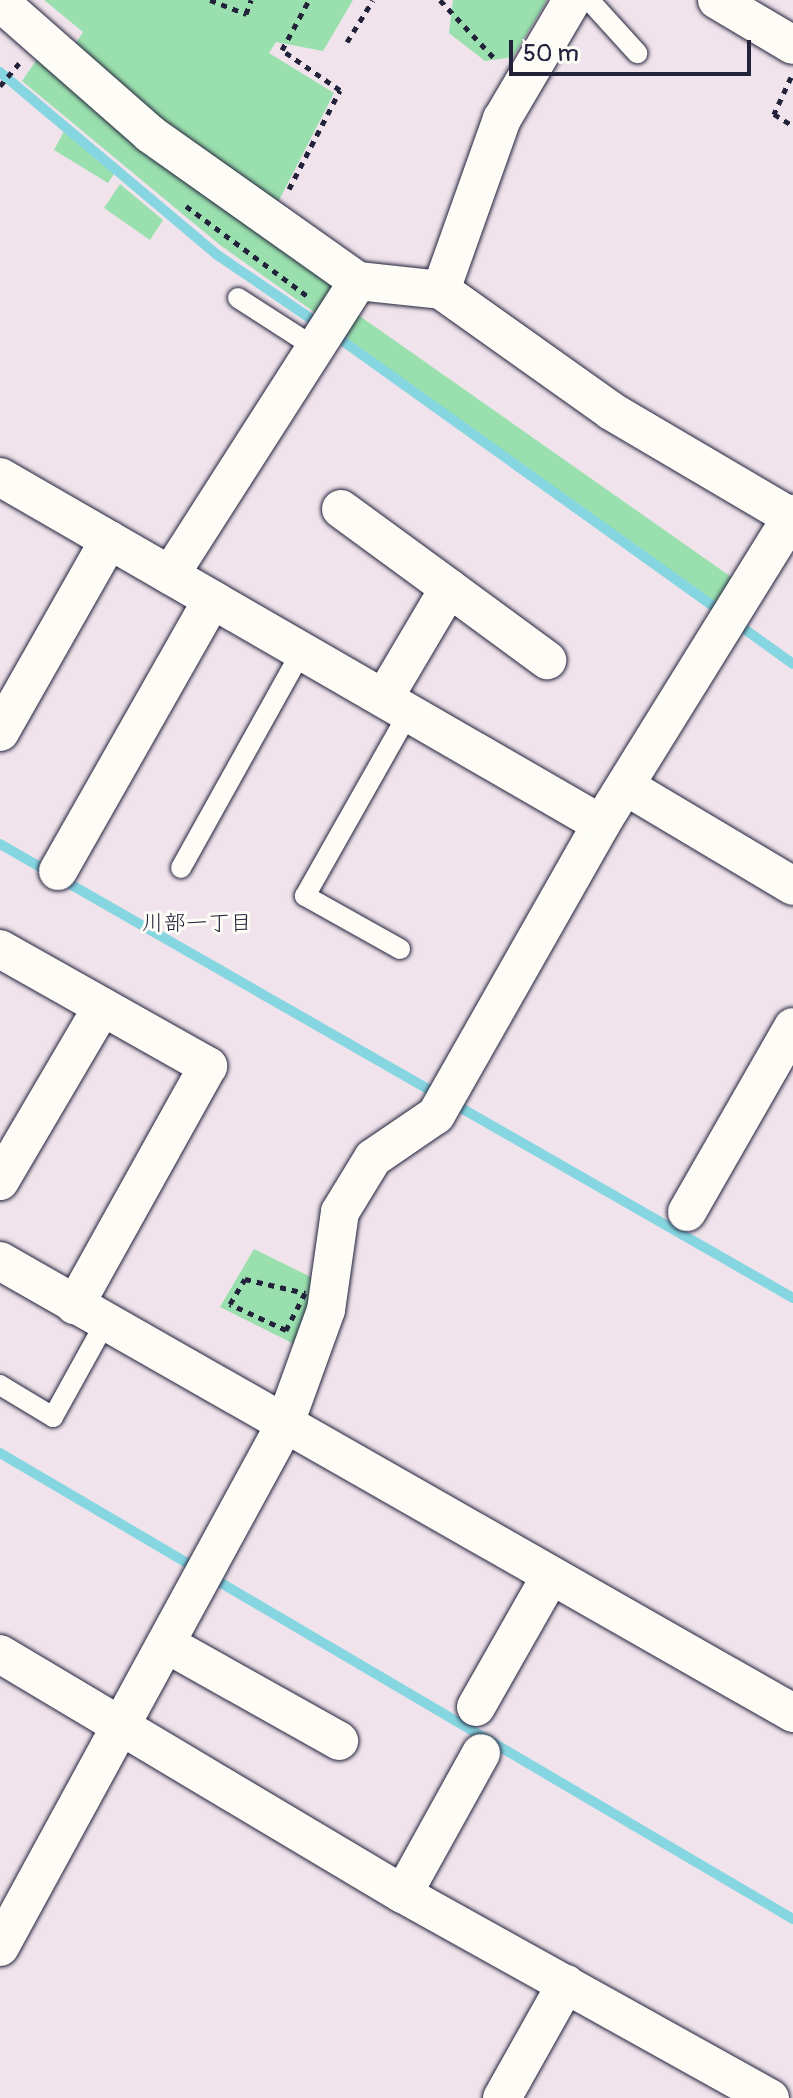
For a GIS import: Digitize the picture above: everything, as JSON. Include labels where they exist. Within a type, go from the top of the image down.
[{"type":"street","points":[[441,290],[502,119],[572,0]]},
{"type":"street","points":[[717,0],[793,45]]},
{"type":"street","points":[[0,2],[150,134],[271,223],[358,281],[441,290],[611,411],[792,515],[627,787],[601,824],[436,1115],[373,1158],[340,1212],[326,1310],[284,1426],[170,1646],[0,1947]]},
{"type":"street","points":[[170,575],[358,281]]},
{"type":"street","points":[[0,477],[601,824]]},
{"type":"street","points":[[341,509],[547,660]]},
{"type":"street","points":[[0,732],[109,540]]},
{"type":"street","points":[[396,706],[449,588]]},
{"type":"street","points":[[58,871],[212,600]]},
{"type":"street","points":[[627,787],[793,886]]},
{"type":"street","points":[[0,949],[208,1066],[90,1314]]},
{"type":"street","points":[[0,1181],[102,1007]]},
{"type":"street","points":[[687,1212],[793,1027]]},
{"type":"street","points":[[0,1261],[284,1426],[793,1713]]},
{"type":"street","points":[[476,1707],[550,1577]]},
{"type":"street","points":[[170,1646],[339,1741]]},
{"type":"street","points":[[0,1654],[127,1724],[403,1894],[770,2098]]},
{"type":"street","points":[[403,1894],[481,1753]]},
{"type":"street","points":[[502,2098],[566,1984]]},
{"type":"lane","points":[[589,0],[637,53]]},
{"type":"lane","points":[[238,298],[314,347]]},
{"type":"lane","points":[[181,868],[302,651]]},
{"type":"lane","points":[[396,706],[305,896],[400,949]]},
{"type":"lane","points":[[0,1385],[53,1417],[90,1314]]},
{"type":"path","points":[[210,0],[246,14],[251,0]]},
{"type":"path","points":[[271,223],[340,90],[282,50],[309,0]]},
{"type":"path","points":[[347,42],[373,0]]},
{"type":"path","points":[[440,0],[496,59],[490,70]]},
{"type":"path","points":[[793,73],[774,114],[793,126]]},
{"type":"path","points":[[245,1279],[305,1293],[286,1330],[230,1304],[245,1279]]},
{"type":"green space","points":[[44,0],[353,0],[323,51],[276,42],[269,53],[334,93],[270,218],[67,57],[83,32]]},
{"type":"green space","points":[[453,0],[546,2],[513,57],[485,61],[449,33]]},
{"type":"green space","points":[[42,52],[345,282],[324,319],[220,245],[22,81]]},
{"type":"green space","points":[[64,131],[114,174],[108,183],[54,150]]},
{"type":"green space","points":[[120,184],[163,220],[150,240],[104,208]]},
{"type":"green space","points":[[344,305],[737,581],[723,609],[329,328]]},
{"type":"green space","points":[[254,1249],[323,1283],[306,1350],[220,1307]]},
{"type":"waterway","points":[[0,72],[216,254],[320,325]]},
{"type":"waterway","points":[[333,334],[723,613]]},
{"type":"waterway","points":[[736,623],[793,664]]},
{"type":"waterway","points":[[0,844],[793,1298]]},
{"type":"waterway","points":[[0,1453],[793,1919]]},
{"type":"district","name":"川部一丁目","points":[[197,924]]}]
